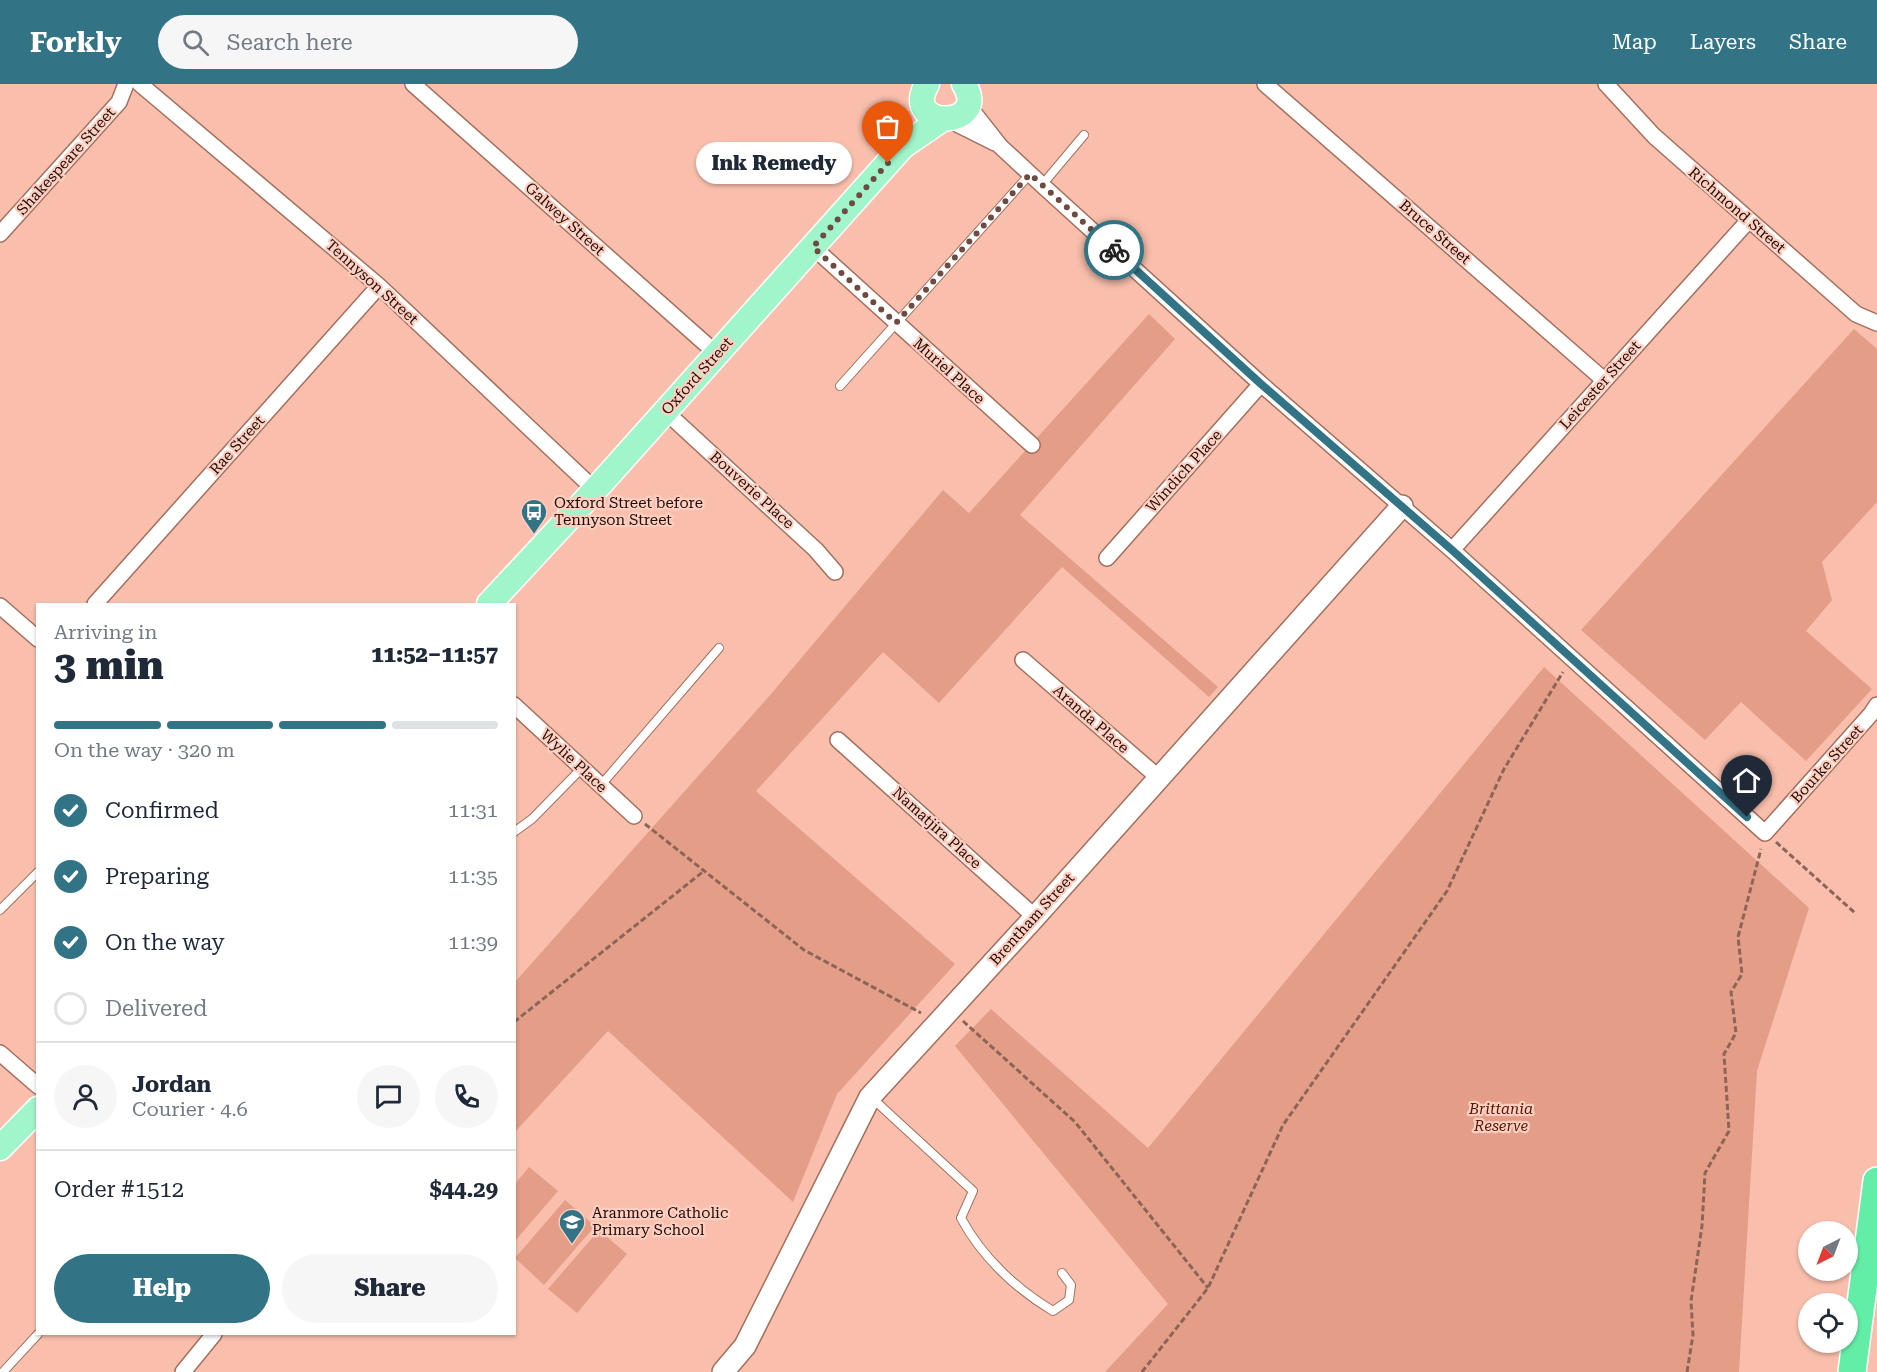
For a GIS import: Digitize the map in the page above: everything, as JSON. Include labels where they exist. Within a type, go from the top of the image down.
[{"type":"highway","points":[[1852,1372],[1877,1180]]},
{"type":"main road","name":"Oxford Street","points":[[903,146],[922,90]]},
{"type":"main road","points":[[922,90],[929,113],[945,120]]},
{"type":"main road","name":"Oxford Street","points":[[490,603],[666,412],[903,146],[945,120],[960,115],[967,90]]},
{"type":"main road","points":[[0,1149],[36,1110]]},
{"type":"street","name":"Shakespeare Street","points":[[0,234],[119,102],[126,84]]},
{"type":"street","name":"Tennyson Street","points":[[140,84],[379,286],[595,490]]},
{"type":"street","name":"Galwey Street","points":[[413,84],[717,354]]},
{"type":"street","name":"Bruce Street","points":[[1265,84],[1604,380]]},
{"type":"street","name":"Richmond Street","points":[[1606,84],[1654,136],[1749,220],[1856,314],[1877,323]]},
{"type":"street","points":[[967,90],[1000,146],[1030,174],[1261,384],[1452,550],[1765,833]]},
{"type":"street","points":[[945,120],[1000,146]]},
{"type":"street","name":"Leicester Street","points":[[1452,550],[1749,220]]},
{"type":"street","name":"Muriel Place","points":[[813,247],[1032,445]]},
{"type":"street","name":"Rae Street","points":[[96,603],[379,286]]},
{"type":"street","name":"Windich Place","points":[[1107,558],[1261,384]]},
{"type":"street","name":"Bouverie Place","points":[[666,412],[816,550],[835,572]]},
{"type":"street","name":"Brentham Street","points":[[723,1372],[745,1346],[870,1097],[1402,506]]},
{"type":"street","points":[[0,606],[36,637]]},
{"type":"street","name":"Aranda Place","points":[[1023,660],[1159,777]]},
{"type":"street","name":"Bourke Street","points":[[1765,833],[1877,705]]},
{"type":"street","name":"Wylie Place","points":[[516,707],[634,816]]},
{"type":"street","name":"Namatjira Place","points":[[838,740],[1035,916]]},
{"type":"street","points":[[0,1053],[36,1084]]},
{"type":"street","points":[[183,1372],[213,1335]]},
{"type":"lane","points":[[1042,185],[1084,135]]},
{"type":"lane","points":[[840,386],[1030,174]]},
{"type":"lane","points":[[601,785],[718,648]]},
{"type":"lane","points":[[516,831],[532,819],[582,768]]},
{"type":"lane","points":[[0,910],[36,874]]},
{"type":"lane","points":[[870,1097],[973,1191],[961,1218],[983,1252],[1021,1290],[1053,1311],[1069,1300],[1071,1285],[1062,1273]]},
{"type":"lane","points":[[3,1372],[37,1335]]},
{"type":"path","points":[[1142,1372],[1208,1288],[1282,1125],[1447,891],[1504,769],[1571,657]]},
{"type":"path","points":[[634,816],[804,950],[944,1016],[1075,1122],[1208,1288]]},
{"type":"path","points":[[1687,1372],[1693,1335],[1691,1301],[1702,1226],[1705,1173],[1729,1131],[1724,1054],[1736,1033],[1731,992],[1742,974],[1738,937],[1765,833],[1855,913]]},
{"type":"path","points":[[516,1020],[704,871]]},
{"type":"green space","points":[[1149,314],[1175,339],[1020,515],[1218,687],[1209,697],[1062,567],[939,703],[883,652],[756,791],[955,964],[837,1094],[793,1202],[608,1031],[516,1131],[516,981],[771,694],[943,490],[969,513]]},
{"type":"green space","points":[[1854,329],[1877,349],[1877,502],[1822,562],[1832,600],[1806,631],[1872,689],[1806,761],[1741,702],[1705,740],[1581,630]]},
{"type":"green space","name":"Brittania Reserve","points":[[1544,667],[1809,908],[1757,1071],[1739,1372],[1105,1372],[1168,1304],[955,1046],[991,1009],[1148,1148]]},
{"type":"green space","points":[[529,1167],[558,1191],[516,1240],[516,1183]]},
{"type":"green space","points":[[565,1200],[595,1226],[544,1285],[516,1257]]},
{"type":"green space","points":[[599,1230],[627,1254],[577,1313],[548,1289]]},
{"type":"way so far","points":[[888,163],[813,247],[896,323],[1030,174],[1114,250]]},
{"type":"place","name":"Ink Remedy","points":[[888,163]]},
{"type":"place","name":"Oxford Street before Tennyson Street","points":[[534,535]]},
{"type":"place","name":"Aranmore Catholic Primary School","points":[[572,1245]]},
{"type":"route","points":[[1114,250],[1261,384],[1452,550],[1747,817]]}]
